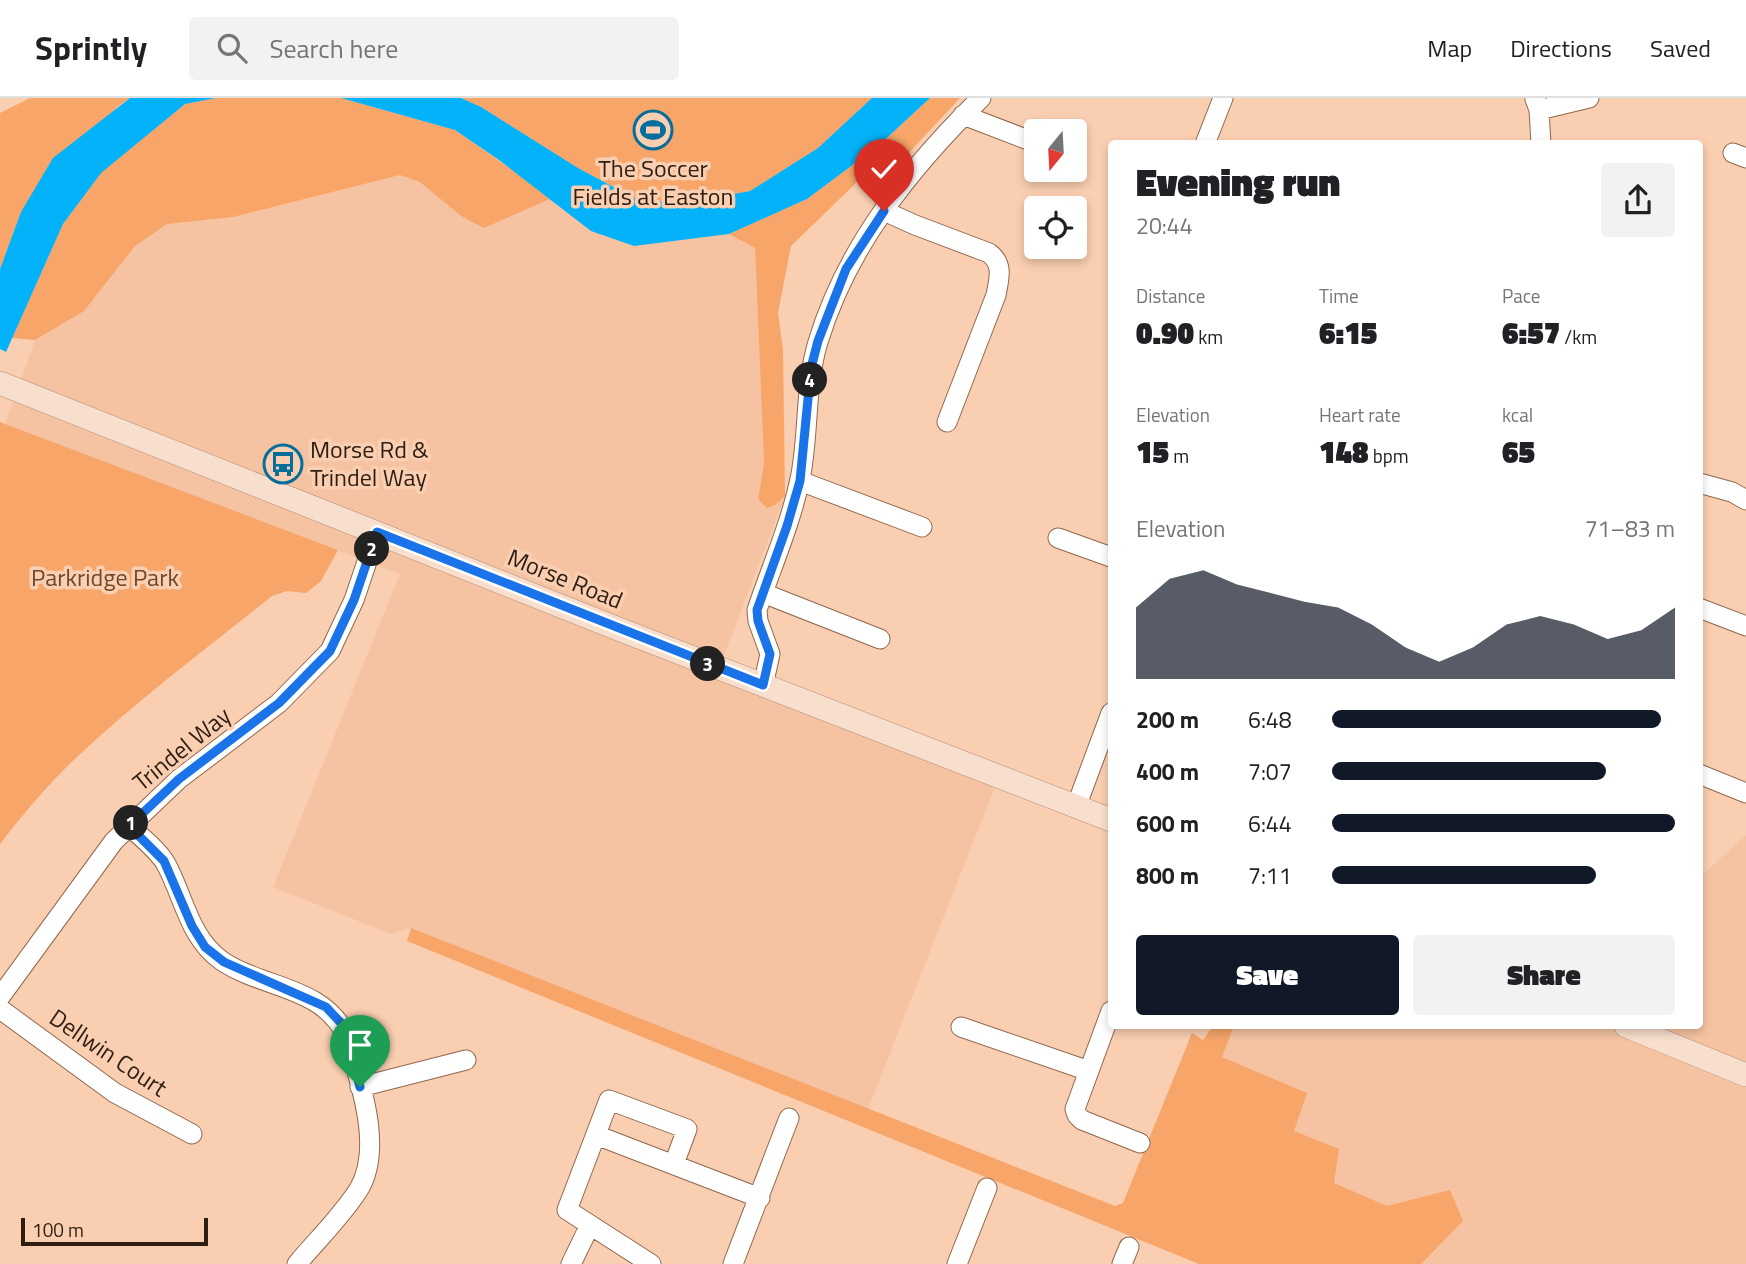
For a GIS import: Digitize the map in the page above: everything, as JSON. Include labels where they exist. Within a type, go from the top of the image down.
[{"type":"main road","name":"Morse Road","points":[[0,383],[1108,819]]},
{"type":"main road","points":[[1633,1029],[1746,1075]]},
{"type":"street","points":[[763,685],[770,654],[758,621],[757,610],[800,481],[811,368],[818,341],[846,269],[884,211],[918,164],[981,98]]},
{"type":"street","points":[[1207,140],[1223,98]]},
{"type":"street","points":[[1541,140],[1537,104],[1589,98]]},
{"type":"street","points":[[963,115],[1024,138]]},
{"type":"street","points":[[884,211],[989,253],[999,266],[1001,273],[996,295],[947,422]]},
{"type":"street","points":[[800,481],[922,527]]},
{"type":"street","points":[[1703,484],[1746,498]]},
{"type":"street","name":"Trindel Way","points":[[0,998],[114,841],[179,779],[279,703],[330,651],[354,600],[377,532]]},
{"type":"street","points":[[1058,538],[1108,556]]},
{"type":"street","points":[[763,593],[880,639]]},
{"type":"street","points":[[1703,610],[1746,626]]},
{"type":"street","points":[[1076,807],[1108,721]]},
{"type":"street","points":[[1703,776],[1746,793]]},
{"type":"street","points":[[129,826],[164,861],[192,926],[205,947],[224,962],[326,1007],[341,1023],[347,1037],[371,1141],[363,1178],[360,1188],[297,1264]]},
{"type":"street","name":"Dellwin Court","points":[[0,1009],[115,1093],[192,1134]]},
{"type":"street","points":[[1108,1019],[1074,1109],[1082,1120],[1140,1143]]},
{"type":"street","points":[[961,1027],[1089,1071]]},
{"type":"street","points":[[360,1087],[466,1060]]},
{"type":"street","points":[[651,1264],[567,1210],[609,1100],[687,1129],[674,1164]]},
{"type":"street","points":[[733,1264],[789,1118]]},
{"type":"street","points":[[596,1135],[760,1198]]},
{"type":"street","points":[[957,1264],[987,1188]]},
{"type":"street","points":[[571,1264],[590,1225]]},
{"type":"shaded area","points":[[400,175],[420,182],[461,216],[484,227],[552,198],[591,230],[634,246],[729,234],[755,248],[764,463],[758,499],[775,505],[785,496],[719,669],[998,779],[868,1109],[411,928],[391,934],[273,887],[400,574],[5,424],[35,340],[84,311],[135,246],[167,224],[233,217]]},
{"type":"shaded area","points":[[1746,835],[1746,1264],[1421,1264],[1463,1221],[1387,1206],[1334,1183],[1293,1131],[1307,1093],[1222,1057],[1233,1029],[1703,1029],[1703,874]]},
{"type":"green space","points":[[30,98],[130,98],[118,106],[21,212],[0,269],[0,113]]},
{"type":"green space","points":[[216,98],[341,98],[455,130],[552,198],[484,228],[461,216],[420,182],[400,175],[233,217],[167,224],[135,246],[84,311],[35,340],[12,338],[63,224],[101,172],[185,104]]},
{"type":"green space","points":[[461,98],[872,98],[818,148],[750,191],[685,203],[637,199],[578,168],[481,107]]},
{"type":"green space","points":[[930,98],[960,98],[904,158],[857,182],[791,246],[778,313],[783,350],[785,496],[767,508],[758,499],[764,463],[755,248],[729,234],[807,199],[878,146]]},
{"type":"green space","name":"Parkridge Park","points":[[0,422],[338,550],[321,581],[306,593],[287,591],[272,596],[125,714],[67,766],[0,844]]},
{"type":"green space","points":[[411,928],[1115,1206],[1123,1203],[1192,1033],[1203,1040],[1211,1029],[1233,1029],[1222,1057],[1307,1093],[1294,1131],[1339,1149],[1334,1183],[1387,1206],[1450,1190],[1463,1221],[1421,1264],[1199,1264],[407,941]]},
{"type":"water","points":[[130,98],[216,98],[185,104],[101,173],[63,224],[6,352],[0,349],[0,269],[21,212],[53,158]]},
{"type":"water","points":[[341,98],[461,98],[481,107],[578,168],[636,199],[685,203],[750,191],[818,148],[872,98],[930,98],[878,146],[807,199],[729,234],[634,246],[591,231],[499,160],[455,130]]},
{"type":"place","name":"The Soccer Fields at Easton","points":[[653,130]]},
{"type":"place","name":"Morse Rd & Trindel Way","points":[[283,464]]},
{"type":"route","points":[[360,1087],[341,1023],[326,1007],[224,962],[205,947],[192,926],[164,861],[129,826],[179,779],[279,703],[330,651],[354,600],[377,532],[763,685],[770,654],[758,621],[757,610],[800,481],[811,368],[818,341],[846,269],[884,211]]}]
